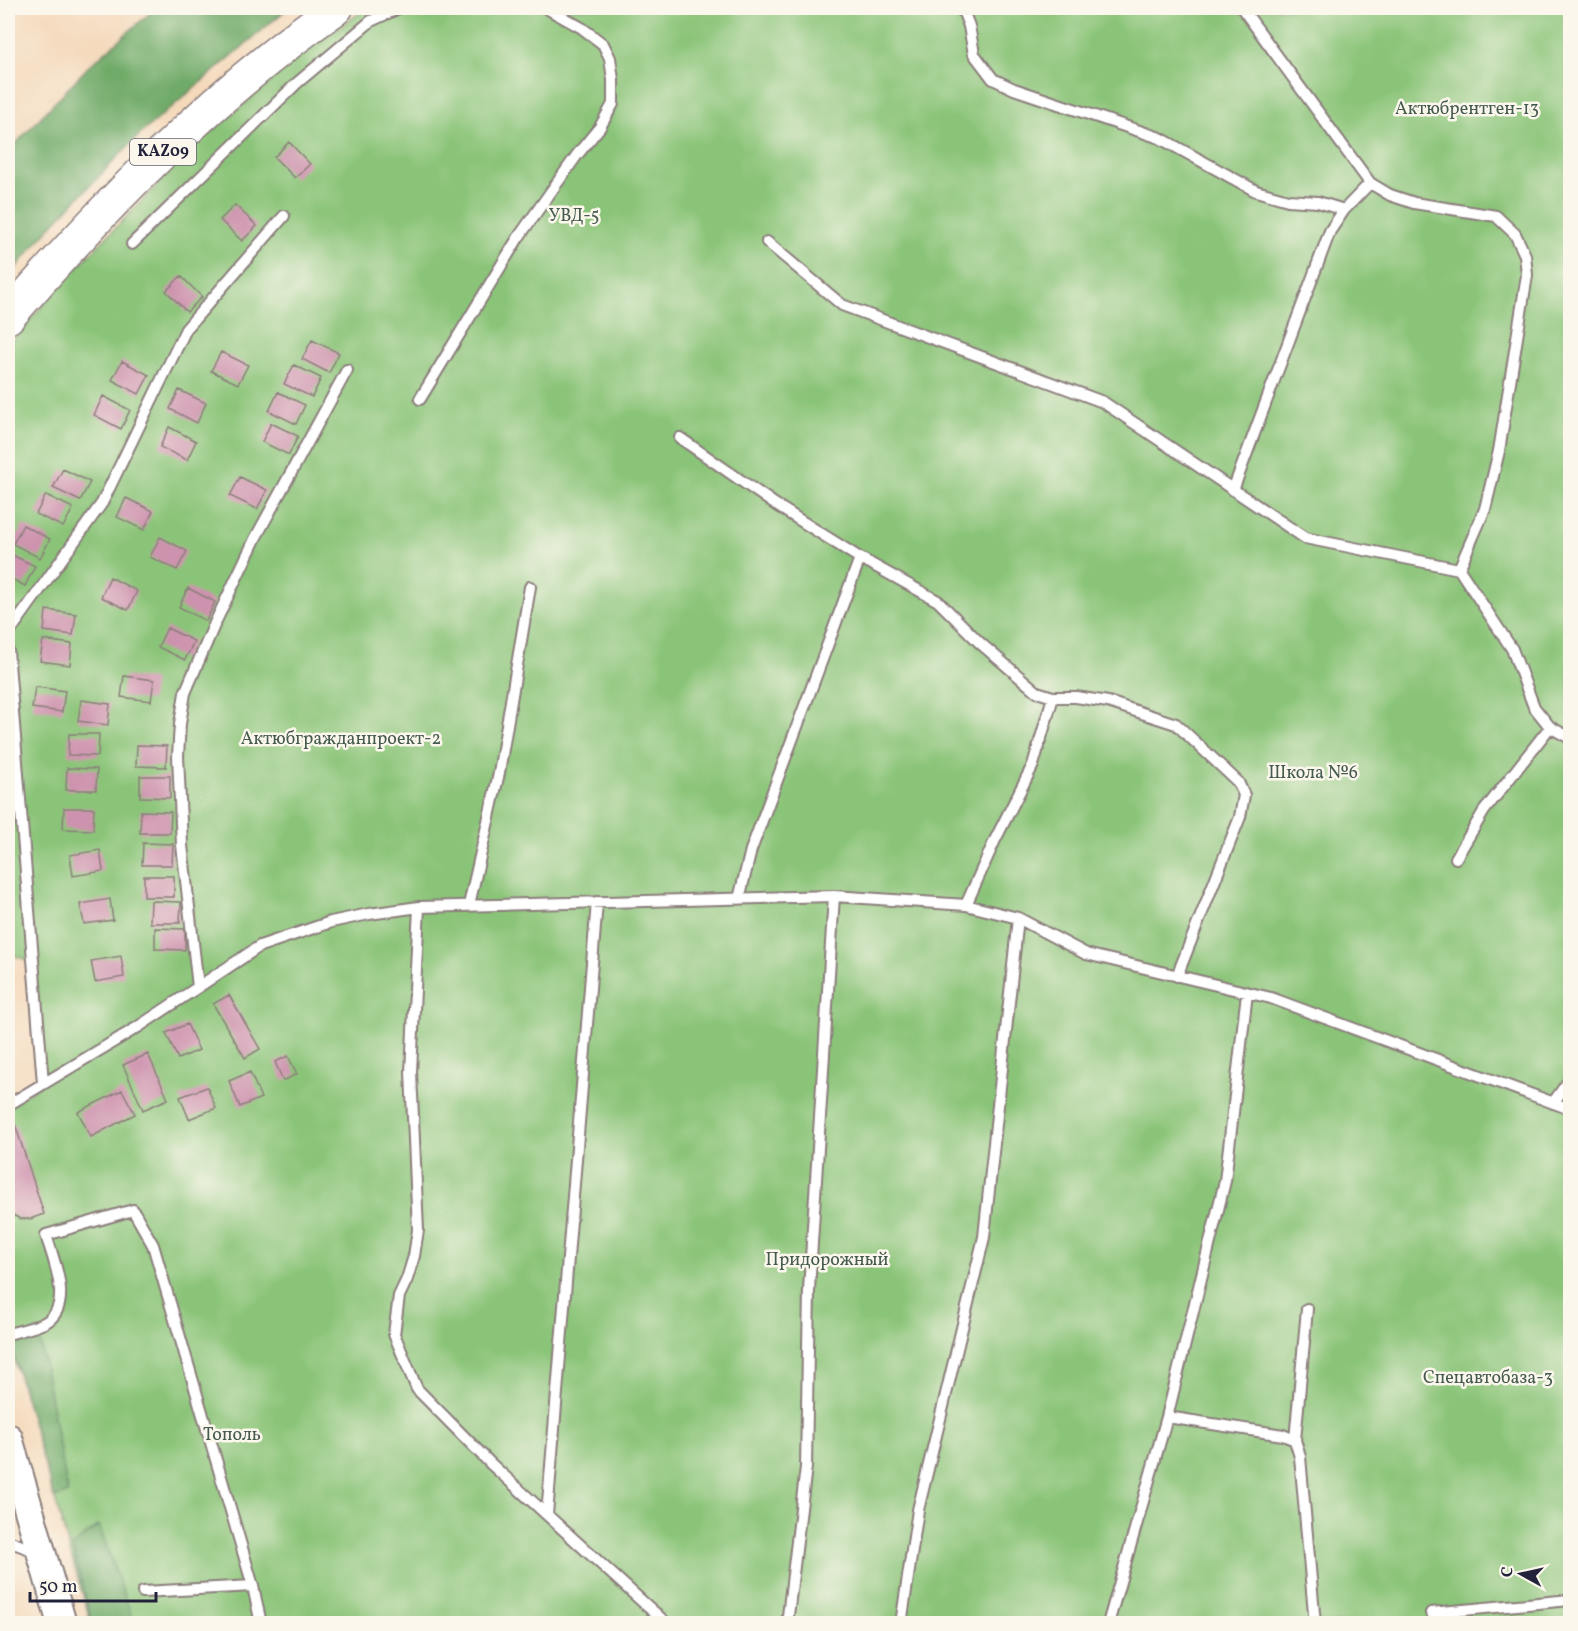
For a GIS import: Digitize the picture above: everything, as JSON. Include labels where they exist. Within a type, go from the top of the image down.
[{"type":"highway","name":"KAZ09","points":[[8,317],[49,270],[179,136],[296,36],[336,8]]},
{"type":"main road","points":[[8,1438],[62,1623]]},
{"type":"lane","points":[[132,244],[297,83],[371,21],[399,8]]},
{"type":"lane","points":[[420,399],[518,238],[577,155],[600,127],[613,104],[610,58],[603,45],[582,28],[546,8]]},
{"type":"lane","points":[[962,8],[969,26],[974,54],[993,79],[1014,89],[1160,138],[1256,191],[1288,200],[1318,202],[1344,210]]},
{"type":"lane","points":[[1242,8],[1371,183],[1390,195],[1414,203],[1496,216],[1515,234],[1525,255],[1527,275],[1499,451],[1485,509],[1459,568]]},
{"type":"lane","points":[[1233,490],[1330,231],[1344,210],[1371,183]]},
{"type":"lane","points":[[8,634],[102,503],[186,328],[284,216]]},
{"type":"lane","points":[[767,242],[842,304],[1103,402],[1305,538],[1459,568],[1512,649],[1534,707],[1550,727],[1570,738]]},
{"type":"lane","points":[[198,987],[182,845],[179,779],[180,724],[185,693],[256,537],[347,370]]},
{"type":"lane","points":[[680,438],[776,505],[860,558],[938,601],[980,643],[1037,692],[1053,697],[1076,697],[1108,702],[1176,724],[1238,782],[1244,795],[1240,817],[1177,976]]},
{"type":"lane","points":[[739,898],[751,850],[860,558]]},
{"type":"lane","points":[[469,905],[499,773],[530,587]]},
{"type":"lane","points":[[8,651],[43,1083]]},
{"type":"lane","points":[[966,905],[995,840],[1033,765],[1053,697]]},
{"type":"lane","points":[[1456,858],[1484,811],[1550,727]]},
{"type":"lane","points":[[787,1623],[806,1467],[809,1290],[834,896]]},
{"type":"lane","points":[[8,1105],[138,1026],[260,946],[331,922],[419,907],[834,896],[966,905],[1018,918],[1086,954],[1271,998],[1570,1109]]},
{"type":"lane","points":[[547,1515],[597,902]]},
{"type":"lane","points":[[419,907],[411,1072],[418,1230],[414,1256],[399,1296],[394,1334],[417,1389],[491,1464],[667,1623]]},
{"type":"lane","points":[[901,1623],[918,1510],[984,1237],[1018,918]]},
{"type":"lane","points":[[1108,1623],[1167,1417],[1225,1181],[1247,993]]},
{"type":"lane","points":[[1553,1103],[1570,1079]]},
{"type":"lane","points":[[8,1334],[46,1322],[59,1308],[61,1287],[46,1235],[133,1210],[153,1245],[253,1586],[261,1623]]},
{"type":"lane","points":[[1307,1309],[1295,1440],[1300,1457],[1315,1623]]},
{"type":"lane","points":[[1167,1417],[1283,1435],[1295,1440]]},
{"type":"lane","points":[[8,1541],[41,1552]]},
{"type":"lane","points":[[143,1592],[253,1586]]},
{"type":"lane","points":[[1431,1613],[1570,1600]]},
{"type":"green space","points":[[156,8],[288,8],[139,135],[53,224],[8,277],[8,152],[89,66]]},
{"type":"green space","points":[[367,8],[1570,8],[1570,1623],[91,1623],[8,1339],[8,1107],[41,1084],[33,961],[8,954],[8,345],[65,280],[195,146],[312,46]]},
{"type":"green space","points":[[38,1330],[68,1493],[54,1498],[10,1343]]},
{"type":"green space","points":[[99,1525],[134,1623],[92,1623],[72,1546]]},
{"type":"building","points":[[289,142],[310,164],[295,178],[274,157]]},
{"type":"building","points":[[235,205],[257,226],[242,241],[220,220]]},
{"type":"building","points":[[181,276],[202,297],[187,312],[166,291]]},
{"type":"building","points":[[312,340],[339,353],[329,373],[302,359]]},
{"type":"building","points":[[221,352],[248,365],[238,384],[211,371]]},
{"type":"building","points":[[122,361],[149,375],[139,394],[112,380]]},
{"type":"building","points":[[294,365],[321,378],[312,397],[284,384]]},
{"type":"building","points":[[179,390],[206,403],[197,423],[170,409]]},
{"type":"building","points":[[278,392],[305,405],[296,424],[269,411]]},
{"type":"building","points":[[103,396],[130,410],[121,429],[94,415]]},
{"type":"building","points":[[271,423],[298,436],[289,455],[262,442]]},
{"type":"building","points":[[169,427],[196,441],[187,460],[160,447]]},
{"type":"building","points":[[63,469],[90,482],[80,501],[53,488]]},
{"type":"building","points":[[240,477],[267,490],[257,509],[230,496]]},
{"type":"building","points":[[46,495],[73,508],[63,527],[36,514]]},
{"type":"building","points":[[126,498],[153,511],[144,530],[117,517]]},
{"type":"building","points":[[23,525],[50,539],[40,558],[13,544]]},
{"type":"building","points":[[160,537],[187,551],[177,570],[150,557]]},
{"type":"building","points":[[8,553],[35,566],[25,586],[8,577]]},
{"type":"building","points":[[110,577],[137,591],[128,610],[101,597]]},
{"type":"building","points":[[188,588],[215,602],[206,621],[179,607]]},
{"type":"building","points":[[46,610],[76,614],[73,635],[44,631]]},
{"type":"building","points":[[167,628],[194,641],[185,660],[158,647]]},
{"type":"building","points":[[43,640],[72,644],[70,665],[40,661]]},
{"type":"building","points":[[124,676],[154,680],[151,701],[121,697]]},
{"type":"building","points":[[35,687],[65,691],[62,712],[32,708]]},
{"type":"building","points":[[81,700],[110,704],[108,725],[78,721]]},
{"type":"building","points":[[69,734],[99,734],[98,756],[68,755]]},
{"type":"building","points":[[137,745],[167,746],[166,767],[136,766]]},
{"type":"building","points":[[67,768],[97,769],[96,790],[66,790]]},
{"type":"building","points":[[140,776],[170,776],[170,798],[140,797]]},
{"type":"building","points":[[64,808],[94,808],[93,830],[63,829]]},
{"type":"building","points":[[141,811],[171,812],[170,833],[140,833]]},
{"type":"building","points":[[143,843],[173,844],[172,865],[142,865]]},
{"type":"building","points":[[100,850],[103,871],[73,876],[70,855]]},
{"type":"building","points":[[144,876],[174,876],[174,897],[144,897]]},
{"type":"building","points":[[110,899],[113,920],[84,924],[80,904]]},
{"type":"building","points":[[151,901],[181,902],[180,923],[150,923]]},
{"type":"building","points":[[155,928],[185,929],[185,950],[155,949]]},
{"type":"building","points":[[121,956],[124,977],[95,982],[91,961]]},
{"type":"building","points":[[229,995],[260,1049],[245,1058],[213,1004]]},
{"type":"building","points":[[187,1024],[199,1050],[178,1059],[166,1033]]},
{"type":"building","points":[[148,1054],[168,1099],[143,1110],[123,1065]]},
{"type":"building","points":[[288,1056],[297,1074],[283,1081],[275,1062]]},
{"type":"building","points":[[250,1072],[261,1098],[240,1107],[229,1081]]},
{"type":"building","points":[[207,1087],[216,1108],[189,1119],[180,1097]]},
{"type":"building","points":[[122,1090],[135,1114],[91,1137],[78,1112]]},
{"type":"building","points":[[15,1124],[44,1214],[30,1219],[20,1219],[8,1212],[8,1127]]},
{"type":"park label","name":"Актюбрентген-13","points":[[1467,109]]},
{"type":"park label","name":"УВД-5","points":[[574,216]]},
{"type":"park label","name":"Актюбгражданпроект-2","points":[[341,739]]},
{"type":"park label","name":"Школа №6","points":[[1313,773]]},
{"type":"park label","name":"Придорожный","points":[[827,1260]]},
{"type":"park label","name":"Спецавтобаза-3","points":[[1488,1378]]},
{"type":"park label","name":"Тополь","points":[[232,1435]]}]
